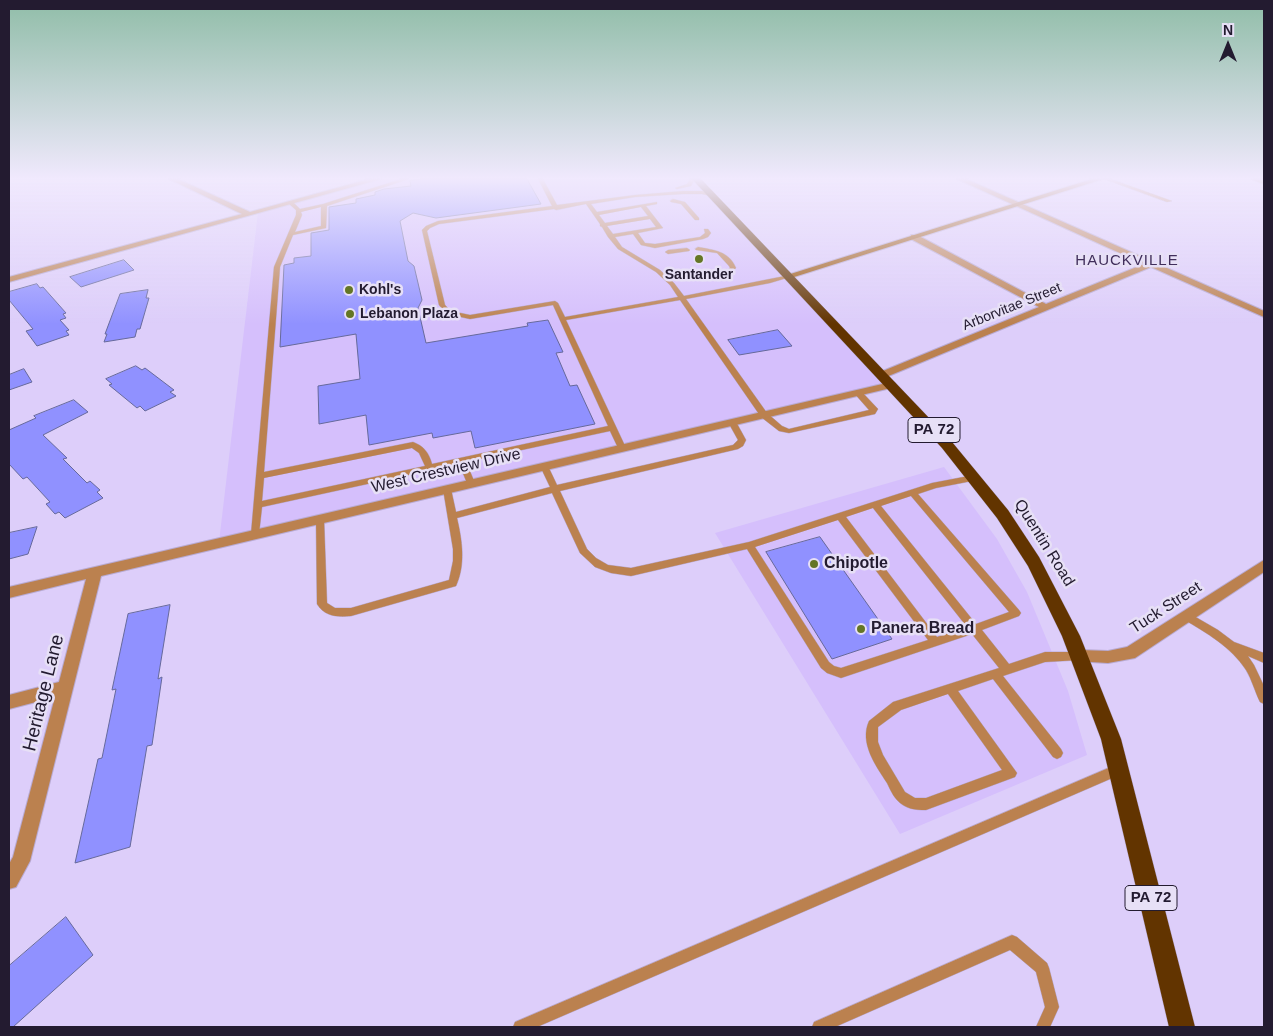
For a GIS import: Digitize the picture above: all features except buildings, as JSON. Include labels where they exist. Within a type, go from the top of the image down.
[{"type":"highway","name":"Quentin Road","points":[[742,227],[887,380],[974,478],[1001,512],[1034,563],[1054,600],[1080,656],[1099,703],[1120,768],[1182,1027]]},
{"type":"street","points":[[9,280],[200,227]]},
{"type":"street","points":[[788,276],[945,227]]},
{"type":"street","points":[[1068,227],[1264,314]]},
{"type":"street","points":[[914,237],[1047,308]]},
{"type":"street","name":"Arborvitae Street","points":[[887,380],[1047,308],[1151,264]]},
{"type":"street","name":"West Crestview Drive","points":[[9,592],[764,415],[858,392],[887,380]]},
{"type":"street","name":"Tuck Street","points":[[1080,656],[1108,657],[1130,653],[1264,565]]},
{"type":"street","name":"Heritage Lane","points":[[9,880],[22,861],[96,572]]},
{"type":"street","points":[[9,702],[66,687]]},
{"type":"lane","points":[[255,534],[277,267],[294,227]]},
{"type":"lane","points":[[291,234],[322,227]]},
{"type":"lane","points":[[428,227],[424,234],[442,305],[449,313],[470,317],[555,303],[622,448]]},
{"type":"lane","points":[[604,227],[624,251],[664,276],[682,298],[764,415],[774,421],[781,429],[789,431],[872,412],[874,409],[872,406],[858,392]]},
{"type":"lane","points":[[610,236],[660,227]]},
{"type":"lane","points":[[634,232],[643,244],[655,246],[701,238],[708,233],[706,230]]},
{"type":"lane","points":[[698,249],[713,250],[721,253],[733,268],[729,271]]},
{"type":"lane","points":[[668,252],[687,250]]},
{"type":"lane","points":[[562,318],[770,282],[788,276]]},
{"type":"lane","points":[[451,516],[735,447],[742,440],[732,422]]},
{"type":"lane","points":[[258,505],[612,428]]},
{"type":"lane","points":[[260,476],[413,446],[421,448],[429,468]]},
{"type":"lane","points":[[461,460],[471,483]]},
{"type":"lane","points":[[544,466],[583,551],[590,560],[615,571],[632,572],[749,545],[935,485],[974,478]]},
{"type":"lane","points":[[320,519],[322,604],[326,610],[335,613],[351,612],[453,583],[457,575],[457,554],[447,489]]},
{"type":"lane","points":[[749,545],[825,665],[831,670],[841,673],[974,629],[1016,613],[912,492]]},
{"type":"lane","points":[[875,504],[1007,670]]},
{"type":"lane","points":[[840,516],[935,642]]},
{"type":"lane","points":[[1187,616],[1233,645],[1264,658]]},
{"type":"lane","points":[[1233,645],[1257,678],[1264,699]]},
{"type":"lane","points":[[950,688],[1011,773],[926,804],[913,804],[901,796],[878,758],[872,742],[874,725],[897,706],[950,688],[1046,658],[1080,656]]},
{"type":"lane","points":[[995,674],[1057,753]]},
{"type":"lane","points":[[520,1027],[1120,768]]},
{"type":"lane","points":[[820,1027],[1012,942],[1042,968],[1052,1007],[1044,1027]]},
{"type":"shaded area","points":[[256,227],[742,227],[891,385],[219,542]]},
{"type":"shaded area","points":[[944,467],[997,539],[1027,592],[1068,691],[1087,755],[900,834],[715,533]]},
{"type":"place","name":"Santander","points":[[699,259]]},
{"type":"place","name":"Kohl's","points":[[349,290]]},
{"type":"place","name":"Lebanon Plaza","points":[[350,314]]},
{"type":"place","name":"Chipotle","points":[[814,564]]},
{"type":"place","name":"Panera Bread","points":[[861,629]]},
{"type":"district","name":"HAUCKVILLE","points":[[1127,261]]}]
